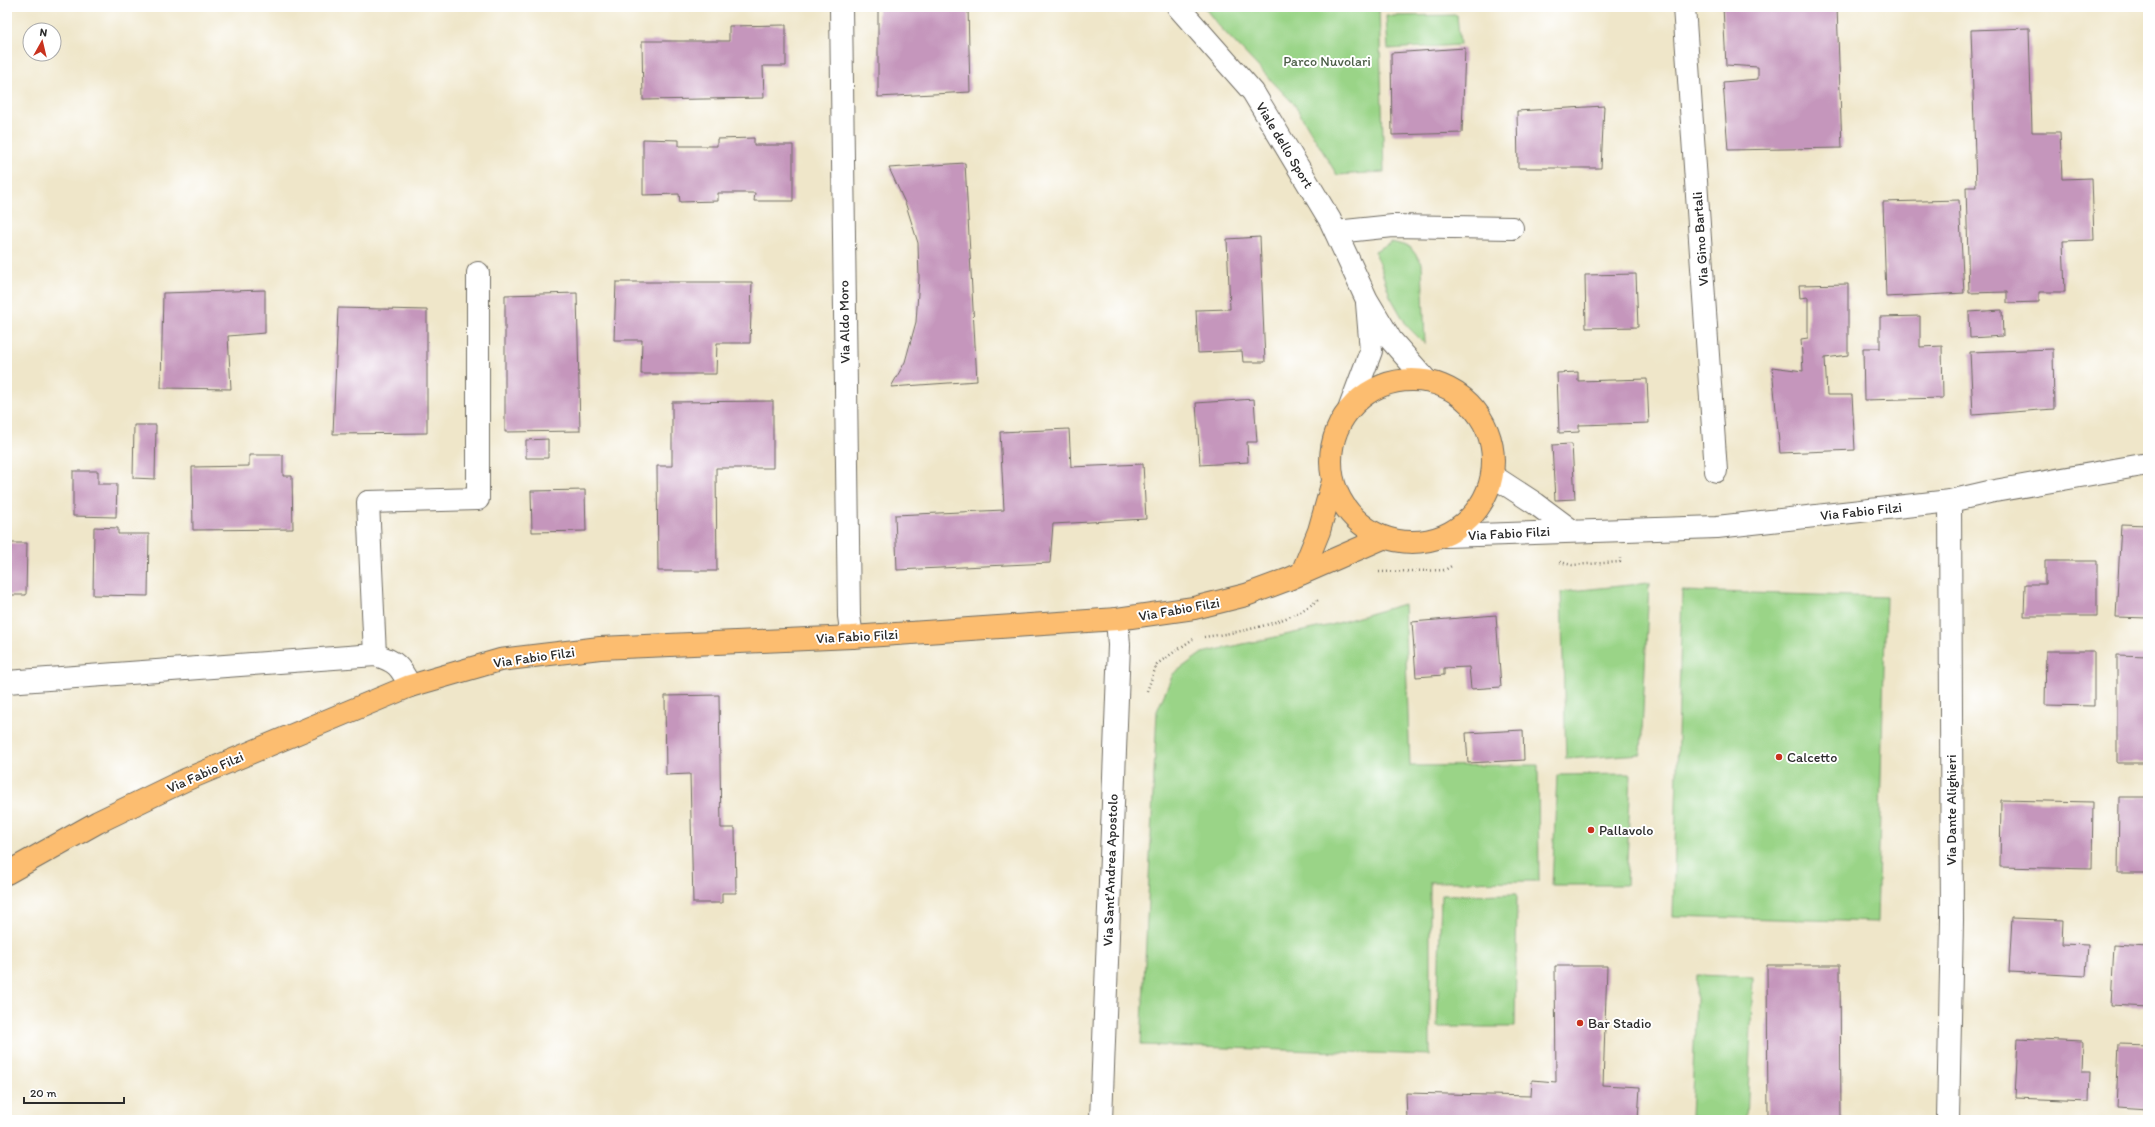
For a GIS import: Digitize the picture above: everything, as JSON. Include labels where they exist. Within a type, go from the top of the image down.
[{"type":"main road","name":"Via Fabio Filzi","points":[[1399,381],[1427,381],[1451,389],[1471,405],[1486,426],[1494,450],[1493,476],[1484,501],[1468,521],[1446,536],[1425,542],[1404,543],[1383,538],[1361,525],[1343,505],[1333,481],[1330,455],[1336,430],[1350,407],[1372,390],[1399,381]]},
{"type":"main road","name":"Via Fabio Filzi","points":[[1302,573],[1319,531],[1333,481]]},
{"type":"main road","name":"Via Fabio Filzi","points":[[7,873],[98,822],[185,780],[410,686],[500,660],[600,648],[852,637],[1117,620],[1194,608],[1246,595],[1383,538]]},
{"type":"street","name":"Via Aldo Moro","points":[[841,7],[843,261],[849,616],[852,637]]},
{"type":"street","name":"Viale dello Sport","points":[[1178,7],[1254,92],[1336,232],[1366,300],[1391,340],[1427,381]]},
{"type":"street","name":"Via Gino Bartali","points":[[1684,7],[1716,471]]},
{"type":"street","points":[[1336,232],[1393,226],[1512,228]]},
{"type":"street","points":[[375,655],[368,502],[478,499],[478,273]]},
{"type":"street","name":"Viale dello Sport","points":[[1350,407],[1371,351],[1366,300]]},
{"type":"street","name":"Via Fabio Filzi","points":[[1446,536],[1571,530],[1717,527],[1950,501],[2148,464]]},
{"type":"street","name":"Via Fabio Filzi","points":[[1493,476],[1536,504],[1571,530]]},
{"type":"street","name":"Via Dante Alighieri","points":[[1948,1120],[1952,920],[1950,501]]},
{"type":"street","name":"Via Sant'Andrea Apostolo","points":[[1101,1120],[1119,645],[1117,620]]},
{"type":"street","points":[[7,682],[375,655],[391,659],[402,669],[410,686]]},
{"type":"path","points":[[1372,572],[1445,570],[1458,562]]},
{"type":"path","points":[[1558,562],[1572,565],[1620,562]]},
{"type":"path","points":[[1146,694],[1157,664],[1192,639],[1251,630],[1307,608],[1324,595]]},
{"type":"green space","name":"Parco Nuvolari","points":[[1204,7],[1379,7],[1384,172],[1337,175],[1294,104],[1218,25]]},
{"type":"green space","points":[[1457,15],[1460,45],[1388,49],[1386,16]]},
{"type":"green space","points":[[1392,242],[1410,247],[1422,263],[1425,344],[1407,326],[1390,296],[1375,251]]},
{"type":"green space","points":[[1649,583],[1641,754],[1566,759],[1561,592]]},
{"type":"green space","name":"Calcetto","points":[[1682,591],[1886,597],[1877,922],[1673,916]]},
{"type":"green space","points":[[1404,604],[1410,766],[1538,765],[1539,881],[1430,882],[1430,1055],[1141,1045],[1157,711],[1173,674],[1202,653],[1331,625]]},
{"type":"green space","name":"Pallavolo","points":[[1631,774],[1626,885],[1552,885],[1557,775]]},
{"type":"green space","points":[[1517,894],[1515,1027],[1437,1027],[1441,895]]},
{"type":"green space","points":[[1697,975],[1753,977],[1747,1120],[1691,1118]]},
{"type":"building","points":[[878,7],[968,7],[970,92],[878,97]]},
{"type":"building","points":[[1723,7],[1837,7],[1842,148],[1728,150],[1723,82],[1758,79],[1758,67],[1726,65]]},
{"type":"building","points":[[786,25],[786,66],[763,66],[764,98],[643,100],[642,41],[729,41],[729,26]]},
{"type":"building","points":[[2029,28],[2032,132],[2060,132],[2062,179],[2092,178],[2094,240],[2063,241],[2065,292],[2039,292],[2039,302],[2007,303],[2007,292],[1969,293],[1966,187],[1976,187],[1971,30]]},
{"type":"building","points":[[1465,48],[1462,133],[1392,135],[1391,53]]},
{"type":"building","points":[[1604,106],[1601,168],[1518,168],[1517,111]]},
{"type":"building","points":[[754,138],[754,145],[793,145],[793,201],[754,201],[755,193],[718,193],[718,201],[680,202],[679,194],[643,195],[643,139],[679,140],[679,146],[717,146],[717,139]]},
{"type":"building","points":[[965,163],[977,381],[891,387],[905,362],[916,322],[919,278],[918,243],[906,205],[889,168]]},
{"type":"building","points":[[1959,200],[1964,293],[1886,297],[1883,202]]},
{"type":"building","points":[[1260,237],[1265,362],[1243,362],[1242,351],[1198,353],[1196,310],[1230,309],[1227,239]]},
{"type":"building","points":[[1636,274],[1638,327],[1586,328],[1585,275]]},
{"type":"building","points":[[616,282],[752,282],[750,343],[717,343],[716,374],[641,374],[642,340],[614,340]]},
{"type":"building","points":[[1848,284],[1848,355],[1825,358],[1827,395],[1852,395],[1855,450],[1780,453],[1772,367],[1803,371],[1801,339],[1808,338],[1808,297],[1800,298],[1799,285]]},
{"type":"building","points":[[265,290],[265,333],[228,336],[231,389],[161,388],[163,293]]},
{"type":"building","points":[[577,293],[580,431],[505,432],[505,295]]},
{"type":"building","points":[[338,308],[427,310],[427,433],[333,434]]},
{"type":"building","points":[[2002,310],[2003,336],[1970,338],[1969,312]]},
{"type":"building","points":[[2147,314],[2148,384],[2146,384]]},
{"type":"building","points":[[1920,316],[1920,347],[1942,346],[1943,398],[1864,400],[1863,348],[1880,348],[1880,317]]},
{"type":"building","points":[[2053,349],[2054,409],[1973,415],[1970,352]]},
{"type":"building","points":[[1578,372],[1578,381],[1647,379],[1649,423],[1579,425],[1579,432],[1559,433],[1557,373]]},
{"type":"building","points":[[1254,399],[1257,442],[1247,442],[1248,462],[1200,465],[1196,403]]},
{"type":"building","points":[[773,401],[773,468],[716,468],[717,571],[658,571],[657,466],[672,466],[672,402]]},
{"type":"building","points":[[134,425],[156,425],[155,479],[133,478]]},
{"type":"building","points":[[1069,429],[1071,467],[1143,464],[1146,519],[1053,524],[1050,563],[897,570],[895,515],[1004,510],[1000,432]]},
{"type":"building","points":[[548,439],[548,458],[526,458],[526,440]]},
{"type":"building","points":[[1572,444],[1575,499],[1555,500],[1552,445]]},
{"type":"building","points":[[249,455],[283,455],[283,476],[292,476],[293,529],[193,530],[192,467],[249,466]]},
{"type":"building","points":[[73,471],[98,471],[98,484],[117,484],[116,517],[73,516]]},
{"type":"building","points":[[585,490],[586,531],[532,532],[531,491]]},
{"type":"building","points":[[2121,524],[2148,525],[2148,618],[2116,617]]},
{"type":"building","points":[[94,527],[118,528],[118,534],[149,534],[148,596],[93,595]]},
{"type":"building","points":[[7,543],[27,543],[26,595],[7,595]]},
{"type":"building","points":[[2045,561],[2097,561],[2097,616],[2024,616],[2025,584],[2045,584]]},
{"type":"building","points":[[1496,615],[1501,687],[1471,689],[1469,667],[1444,668],[1444,675],[1416,677],[1412,622]]},
{"type":"building","points":[[2046,651],[2094,651],[2094,706],[2045,705]]},
{"type":"building","points":[[2117,655],[2148,656],[2148,763],[2117,763]]},
{"type":"building","points":[[719,695],[721,828],[735,828],[736,893],[722,893],[722,903],[693,903],[690,774],[666,775],[665,696]]},
{"type":"building","points":[[1523,730],[1524,760],[1468,763],[1466,733]]},
{"type":"building","points":[[2119,797],[2148,797],[2148,873],[2118,873]]},
{"type":"building","points":[[2001,800],[2093,802],[2092,869],[2000,867]]},
{"type":"building","points":[[2012,918],[2063,920],[2062,944],[2088,945],[2086,976],[2009,972]]},
{"type":"building","points":[[2114,944],[2148,946],[2148,1007],[2111,1005]]},
{"type":"building","points":[[1767,965],[1840,965],[1841,1120],[1768,1120]]},
{"type":"building","name":"Bar Stadio","points":[[1555,966],[1607,966],[1603,1085],[1640,1087],[1638,1120],[1407,1120],[1406,1093],[1531,1096],[1532,1080],[1556,1082]]},
{"type":"building","points":[[2018,1038],[2082,1041],[2081,1071],[2090,1071],[2089,1101],[2015,1098]]},
{"type":"building","points":[[2119,1044],[2148,1045],[2148,1109],[2116,1107]]},
{"type":"place","name":"Calcetto","points":[[1779,757]]},
{"type":"place","name":"Pallavolo","points":[[1591,830]]},
{"type":"place","name":"Bar Stadio","points":[[1580,1023]]}]
